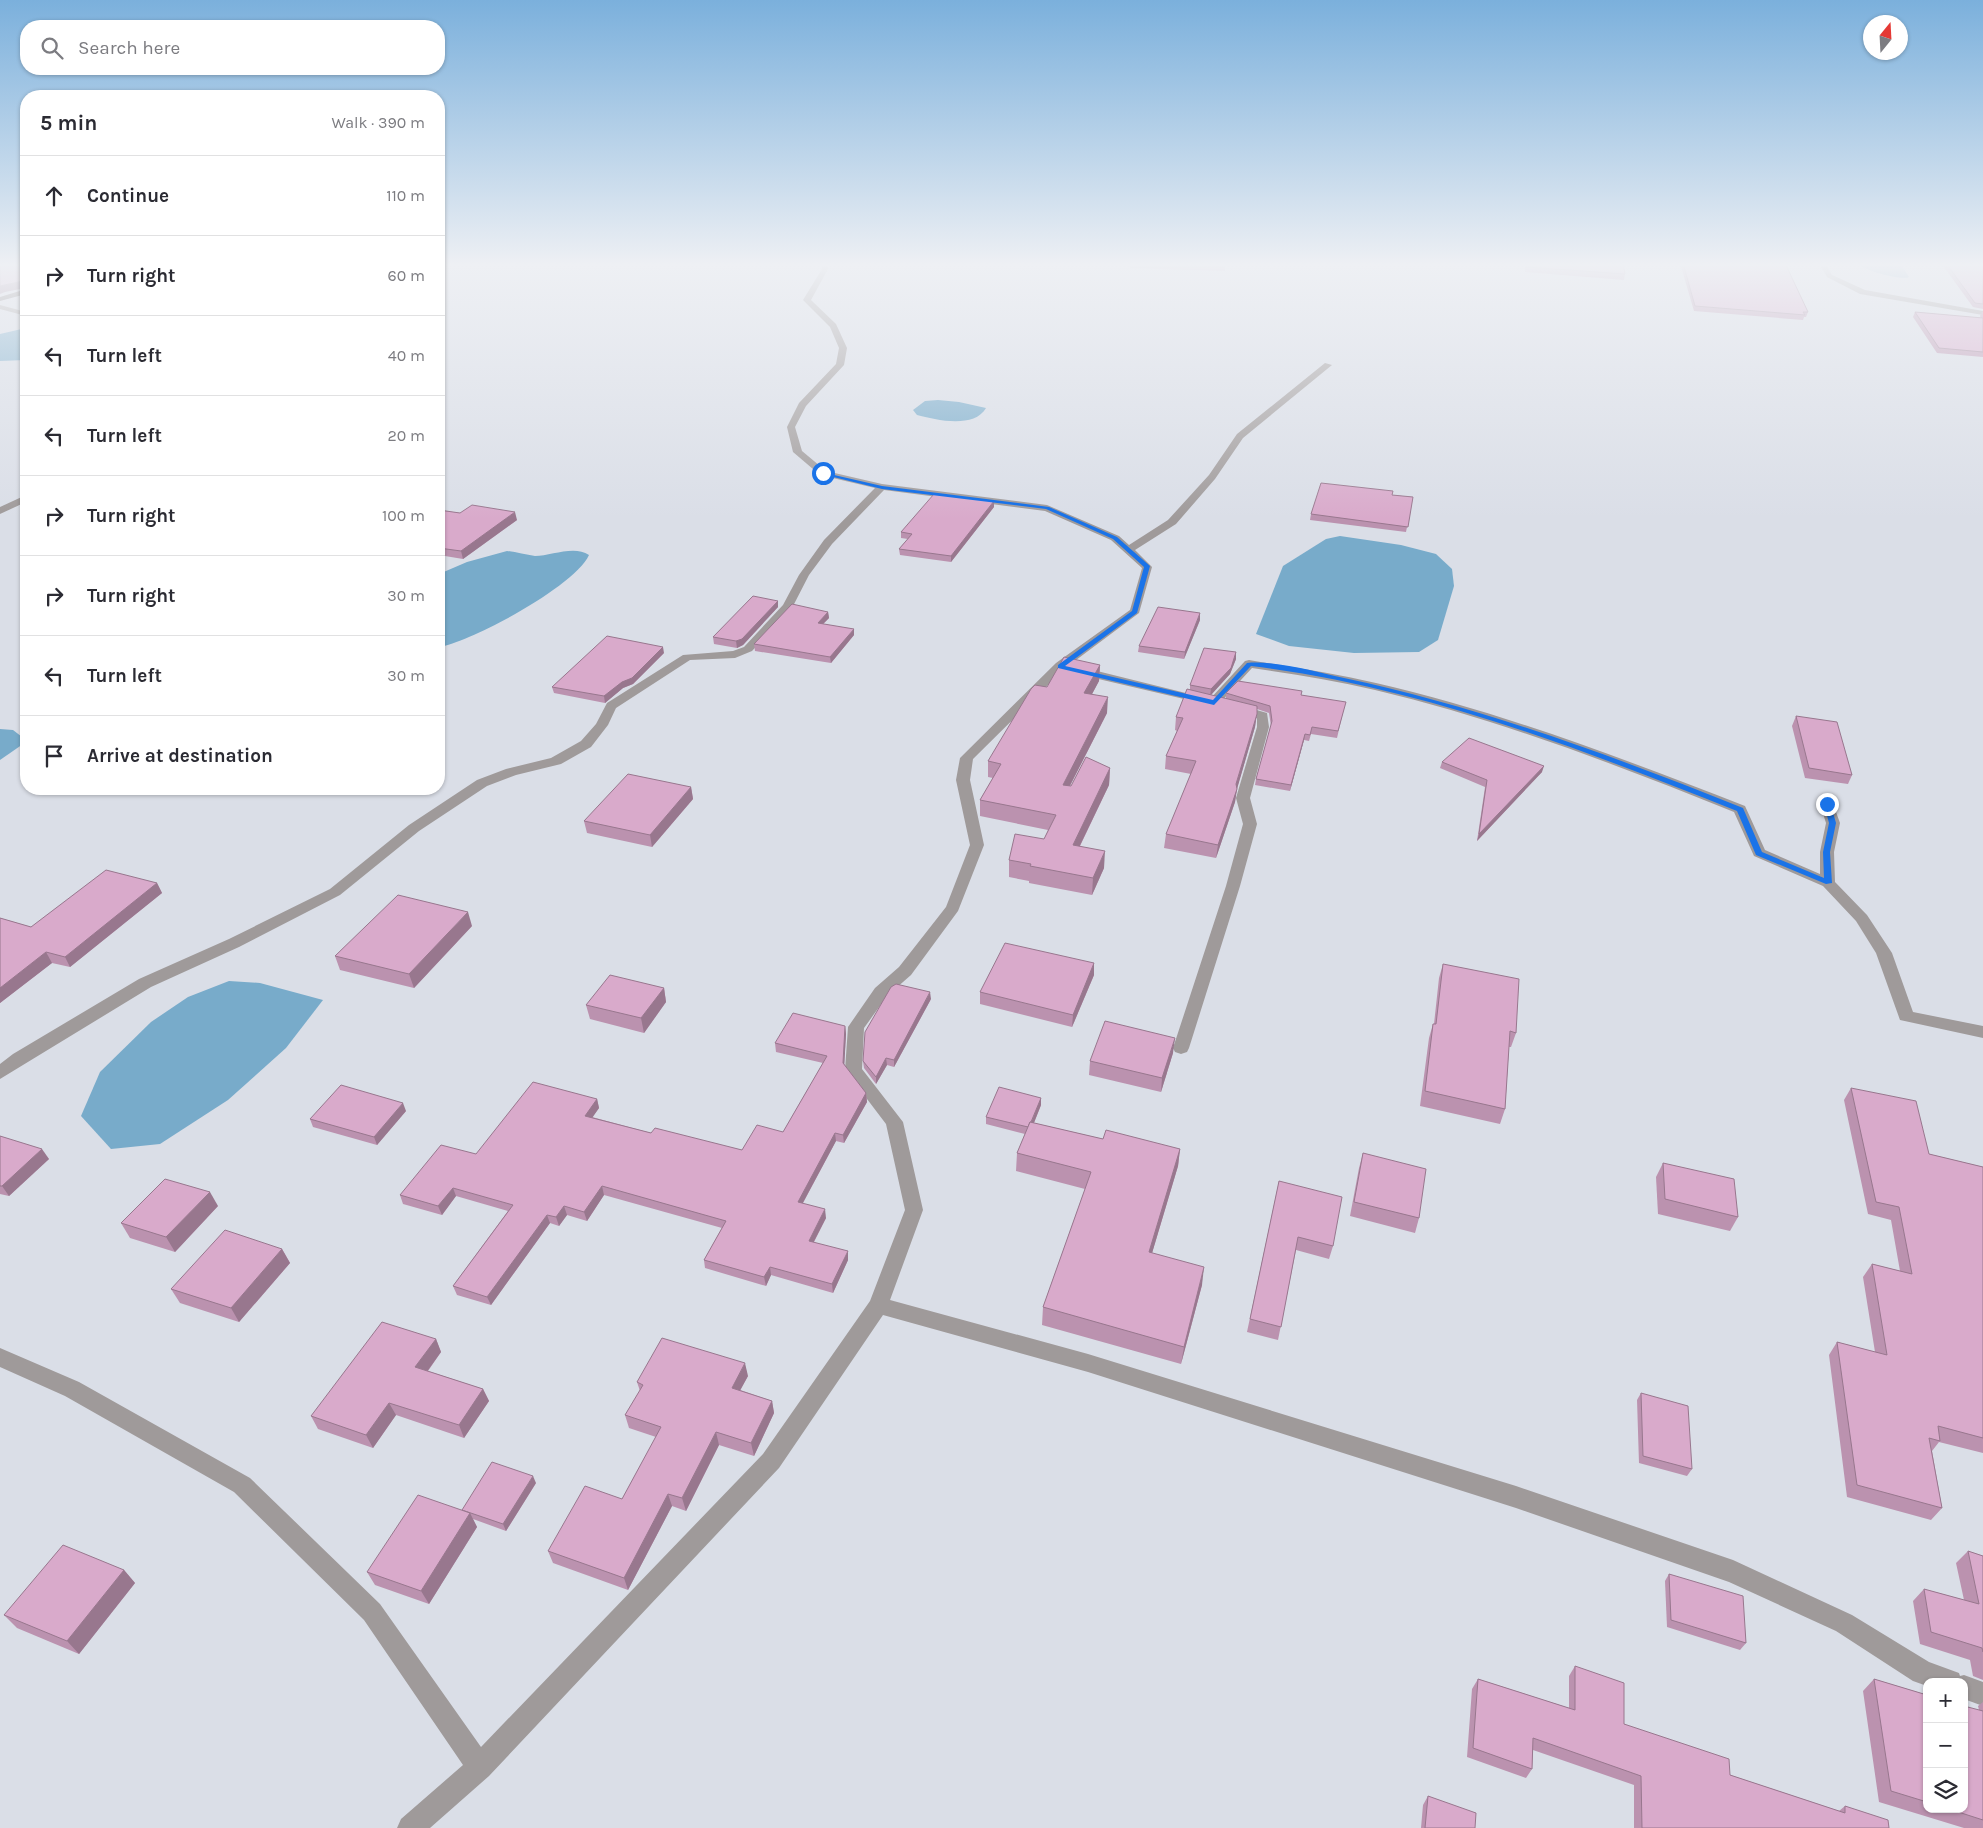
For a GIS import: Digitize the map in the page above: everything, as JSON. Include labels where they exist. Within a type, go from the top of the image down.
[{"type":"street","points":[[410,1828],[480,1767],[771,1461],[878,1304],[914,1210],[894,1122],[853,1070],[856,1027],[881,992],[905,970],[953,908],[977,845],[962,780],[968,758],[1060,666],[1135,611],[1147,566],[1115,538],[1047,508],[882,487],[823,473],[798,452],[792,427],[802,405],[840,365],[843,348]]},
{"type":"street","points":[[1128,550],[1172,522],[1212,478],[1240,436],[1328,365]]},
{"type":"street","points":[[0,1073],[19,1058],[144,984],[234,943],[335,892],[414,828],[482,783],[511,772],[556,761],[586,744],[602,725],[611,706],[687,657],[735,654],[748,649],[788,606],[804,575],[828,542],[882,487]]},
{"type":"street","points":[[0,511],[20,501]]},
{"type":"street","points":[[1214,702],[1249,664],[1295,670],[1377,687],[1493,719],[1627,764],[1740,809],[1759,853],[1828,883],[1862,918],[1884,952],[1906,1016],[1983,1032]]},
{"type":"street","points":[[1060,666],[1214,702],[1263,716],[1263,727],[1243,798],[1250,824],[1233,886],[1181,1048]]},
{"type":"street","points":[[1827,804],[1833,823],[1827,852],[1828,883]]},
{"type":"street","points":[[878,1304],[1098,1366],[1516,1497],[1733,1572],[1844,1623],[1922,1672],[1939,1678]]},
{"type":"street","points":[[0,1357],[72,1389],[242,1485],[372,1612],[480,1767]]},
{"type":"street","points":[[1968,1688],[1983,1694]]},
{"type":"water","points":[[0,348],[20,348],[20,360],[0,361]]},
{"type":"water","points":[[938,400],[986,408],[980,415],[964,421],[934,419],[917,415],[913,410],[925,401]]},
{"type":"water","points":[[1340,536],[1401,545],[1436,554],[1452,569],[1454,586],[1438,640],[1419,652],[1354,653],[1289,646],[1256,634],[1283,566],[1326,539]]},
{"type":"water","points":[[507,551],[535,556],[570,551],[583,552],[589,555],[580,568],[544,596],[498,623],[455,643],[445,646],[445,571],[467,562]]},
{"type":"water","points":[[0,729],[13,730],[20,735],[20,746],[0,760]]},
{"type":"water","points":[[229,981],[260,983],[323,1000],[286,1048],[228,1100],[160,1144],[111,1149],[81,1116],[100,1072],[151,1022],[188,997]]},
{"type":"building","points":[[1942,348],[1983,348],[1983,352]]},
{"type":"building","points":[[1321,483],[1393,491],[1392,495],[1413,497],[1408,527],[1311,514]]},
{"type":"building","points":[[934,494],[994,501],[951,556],[899,549],[912,534],[901,532]]},
{"type":"building","points":[[472,505],[515,512],[461,551],[445,549],[445,511],[460,513]]},
{"type":"building","points":[[753,596],[778,601],[742,639],[736,641],[713,637]]},
{"type":"building","points":[[792,604],[828,612],[818,623],[854,629],[830,657],[754,644]]},
{"type":"building","points":[[1158,607],[1200,613],[1185,652],[1139,646]]},
{"type":"building","points":[[607,636],[663,647],[632,678],[622,682],[604,696],[552,687]]},
{"type":"building","points":[[1204,648],[1236,652],[1231,668],[1211,689],[1190,685]]},
{"type":"building","points":[[1064,657],[1100,665],[1084,693],[1108,697],[1063,785],[1071,786],[1086,757],[1110,768],[1073,845],[1105,851],[1093,878],[1009,860],[1015,834],[1044,839],[1056,815],[980,800],[1001,764],[988,761],[1031,689],[1035,685],[1047,687]]},
{"type":"building","points":[[1238,681],[1302,691],[1301,695],[1346,702],[1338,731],[1312,727],[1310,735],[1305,734],[1291,785],[1256,779],[1272,721],[1270,706],[1226,693]]},
{"type":"building","points":[[1187,689],[1257,706],[1257,714],[1236,784],[1237,789],[1218,845],[1166,834],[1196,761],[1166,756],[1183,718],[1176,717]]},
{"type":"building","points":[[1796,716],[1837,722],[1852,775],[1809,768]]},
{"type":"building","points":[[1469,738],[1544,766],[1479,834],[1487,780],[1442,762]]},
{"type":"building","points":[[628,774],[691,787],[650,835],[584,821]]},
{"type":"building","points":[[106,870],[157,883],[65,957],[46,952],[0,988],[0,918],[31,927]]},
{"type":"building","points":[[398,895],[468,912],[409,974],[335,956]]},
{"type":"building","points":[[1005,943],[1094,963],[1073,1015],[980,992]]},
{"type":"building","points":[[1443,964],[1519,979],[1516,1033],[1510,1031],[1505,1109],[1425,1091]]},
{"type":"building","points":[[610,975],[664,988],[641,1018],[586,1005]]},
{"type":"building","points":[[896,984],[930,992],[894,1060],[886,1058],[876,1077],[863,1061],[865,1032],[891,987]]},
{"type":"building","points":[[793,1013],[845,1026],[843,1063],[866,1093],[843,1135],[835,1133],[798,1202],[825,1209],[809,1241],[848,1251],[832,1284],[770,1267],[764,1277],[704,1260],[726,1221],[602,1186],[584,1212],[564,1206],[556,1217],[547,1215],[487,1297],[453,1286],[513,1205],[453,1188],[438,1206],[400,1195],[441,1145],[476,1154],[533,1082],[597,1099],[585,1116],[651,1133],[655,1128],[742,1150],[757,1125],[783,1132],[827,1056],[775,1043]]},
{"type":"building","points":[[1105,1021],[1175,1038],[1162,1078],[1090,1061]]},
{"type":"building","points":[[341,1085],[403,1103],[374,1137],[310,1119]]},
{"type":"building","points":[[999,1087],[1041,1098],[1028,1127],[986,1117]]},
{"type":"building","points":[[1851,1088],[1916,1101],[1929,1154],[1983,1167],[1983,1438],[1938,1426],[1940,1441],[1929,1438],[1942,1508],[1857,1485],[1837,1342],[1887,1355],[1872,1264],[1912,1274],[1899,1207],[1876,1202]]},
{"type":"building","points":[[1030,1122],[1103,1139],[1106,1130],[1180,1149],[1149,1252],[1204,1267],[1184,1347],[1043,1307],[1091,1172],[1017,1153]]},
{"type":"building","points":[[0,1136],[42,1149],[2,1186],[0,1186]]},
{"type":"building","points":[[1363,1153],[1426,1169],[1419,1218],[1354,1202]]},
{"type":"building","points":[[1663,1163],[1734,1179],[1738,1217],[1665,1199]]},
{"type":"building","points":[[165,1179],[210,1192],[166,1237],[121,1223]]},
{"type":"building","points":[[1279,1181],[1342,1197],[1333,1246],[1298,1237],[1281,1327],[1250,1319]]},
{"type":"building","points":[[225,1230],[282,1249],[231,1308],[171,1289]]},
{"type":"building","points":[[382,1322],[436,1339],[415,1367],[483,1389],[459,1425],[389,1403],[366,1435],[311,1416]]},
{"type":"building","points":[[662,1338],[745,1363],[732,1388],[772,1401],[751,1443],[716,1432],[682,1498],[668,1494],[624,1578],[548,1551],[585,1486],[622,1499],[661,1427],[625,1415],[643,1385],[637,1382]]},
{"type":"building","points":[[1641,1393],[1688,1406],[1692,1469],[1643,1456]]},
{"type":"building","points":[[492,1462],[533,1476],[503,1524],[462,1510]]},
{"type":"building","points":[[418,1495],[470,1513],[421,1591],[367,1572]]},
{"type":"building","points":[[63,1545],[124,1570],[67,1641],[4,1615]]},
{"type":"building","points":[[1968,1551],[1983,1556],[1983,1652],[1982,1648],[1931,1632],[1924,1589],[1979,1604]]},
{"type":"building","points":[[1669,1574],[1743,1596],[1746,1643],[1671,1620]]},
{"type":"building","points":[[1575,1666],[1624,1683],[1624,1724],[1729,1759],[1730,1775],[1845,1813],[1845,1806],[1888,1820],[1889,1828],[1642,1828],[1641,1776],[1533,1738],[1532,1769],[1473,1748],[1478,1679],[1575,1710]]},
{"type":"building","points":[[1874,1679],[1923,1694],[1923,1801],[1891,1791]]},
{"type":"building","points":[[1968,1707],[1983,1711],[1983,1820],[1961,1813],[1968,1813]]},
{"type":"building","points":[[1428,1796],[1476,1813],[1475,1828],[1425,1828]]},
{"type":"route","points":[[823,473],[882,487],[1047,508],[1115,538],[1147,566],[1135,611],[1060,666],[1214,702],[1249,664],[1295,670],[1377,687],[1493,719],[1627,764],[1740,809],[1759,853],[1828,883],[1827,852],[1833,823],[1827,804]]}]
